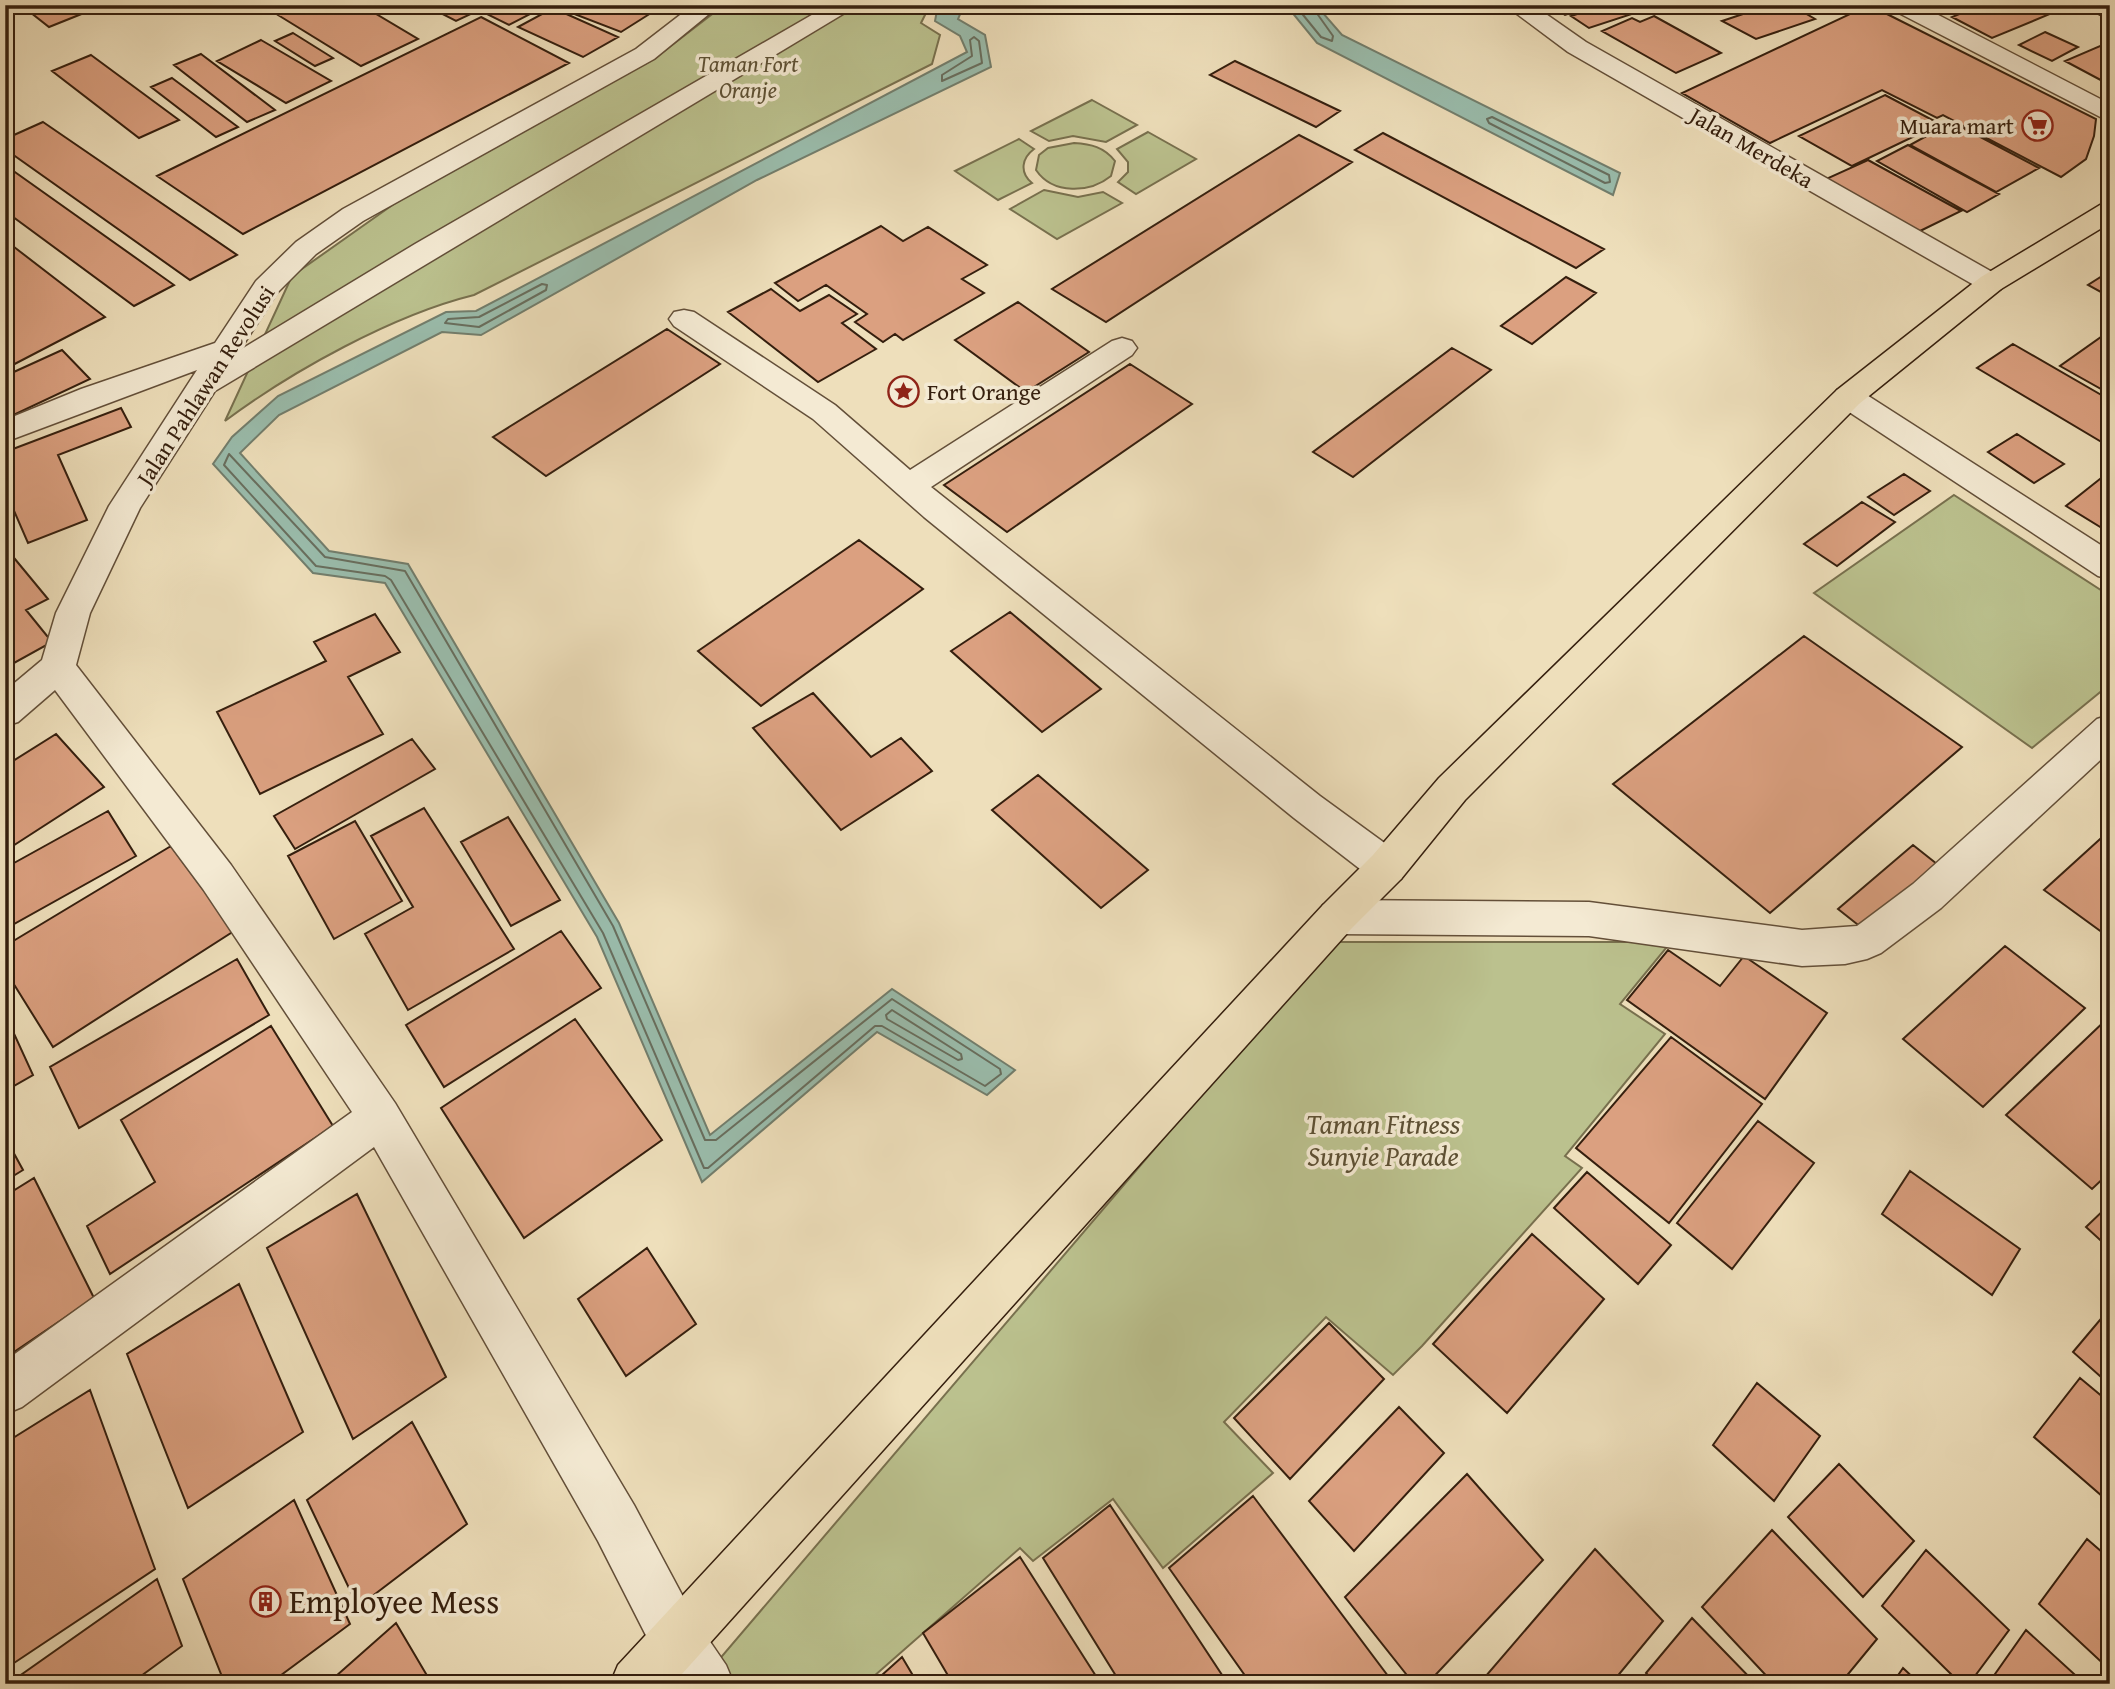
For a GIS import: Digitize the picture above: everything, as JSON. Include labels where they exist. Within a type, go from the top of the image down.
[{"type":"highway","points":[[637,1684],[1337,917],[1387,867],[1452,789],[1848,397],[1991,283],[2110,211]]},
{"type":"street","name":"Jalan Pahlawan Revolusi","points":[[58,667],[73,613],[125,506],[266,287],[306,248],[353,215],[645,54],[708,5]]},
{"type":"street","points":[[200,388],[425,250],[846,5]]},
{"type":"street","name":"Jalan Merdeka","points":[[1517,5],[1539,23],[1632,78],[1991,283]]},
{"type":"street","points":[[1901,5],[2110,114]]},
{"type":"street","points":[[684,319],[824,412],[909,486],[1307,807],[1387,867]]},
{"type":"street","points":[[909,486],[1122,348]]},
{"type":"street","points":[[5,432],[92,396],[224,350]]},
{"type":"street","points":[[1848,397],[2110,567]]},
{"type":"street","points":[[5,712],[58,667],[217,877],[380,1117],[616,1522],[677,1640],[707,1684]]},
{"type":"street","points":[[1337,917],[1589,919],[1802,948],[1844,946],[1867,941],[1927,896],[2110,729]]},
{"type":"street","points":[[5,1390],[380,1117]]},
{"type":"green space","name":"Taman Fort Oranje","points":[[724,5],[930,5],[921,23],[940,35],[932,64],[474,295],[377,330],[312,364],[225,421],[292,276],[408,194],[654,59]]},
{"type":"green space","points":[[1092,100],[1137,125],[1106,142],[1073,136],[1049,141],[1031,131]]},
{"type":"green space","points":[[1148,132],[1196,159],[1136,194],[1118,182],[1128,172],[1128,162],[1117,149]]},
{"type":"green space","points":[[1019,139],[1034,149],[1024,165],[1025,174],[1032,183],[998,200],[955,171]]},
{"type":"green space","points":[[1074,143],[1097,147],[1111,156],[1115,161],[1111,176],[1093,186],[1072,189],[1052,184],[1043,178],[1036,170],[1039,155],[1048,148]]},
{"type":"green space","points":[[1044,190],[1078,197],[1103,192],[1122,203],[1057,239],[1010,209]]},
{"type":"green space","points":[[1954,495],[2110,596],[2110,684],[2032,748],[1814,593]]},
{"type":"green space","name":"Taman Fitness Sunyie Parade","points":[[1331,942],[1671,942],[1620,1004],[1665,1034],[1565,1156],[1582,1168],[1393,1375],[1326,1317],[1224,1422],[1273,1473],[1163,1568],[1113,1499],[1033,1561],[1020,1548],[865,1684],[720,1684],[711,1669]]},
{"type":"water","points":[[938,5],[964,5],[958,19],[985,35],[991,67],[757,180],[481,335],[442,332],[279,415],[240,453],[329,551],[408,564],[619,923],[710,1135],[892,989],[1015,1070],[987,1095],[877,1032],[702,1182],[597,937],[385,583],[313,573],[213,464],[232,437],[278,396],[446,312],[476,311],[967,52],[960,36],[935,21]]},
{"type":"water","points":[[1286,5],[1316,5],[1342,35],[1620,173],[1613,195],[1317,43]]},
{"type":"building","points":[[21,5],[104,5],[49,27]]},
{"type":"building","points":[[301,5],[361,5],[418,39],[361,66],[278,15]]},
{"type":"building","points":[[425,5],[534,5],[540,9],[509,25],[479,10],[456,21]]},
{"type":"building","points":[[551,5],[630,5],[651,13],[621,32]]},
{"type":"building","points":[[1430,5],[1463,5],[1442,13]]},
{"type":"building","points":[[1550,5],[1594,5],[1565,15]]},
{"type":"building","points":[[1605,5],[1632,5],[1641,11],[1589,28],[1571,16]]},
{"type":"building","points":[[1673,5],[1652,14],[1638,7]]},
{"type":"building","points":[[1770,5],[1791,5],[1815,19],[1756,39],[1722,21]]},
{"type":"building","points":[[1869,5],[2096,119],[2094,136],[2086,159],[2061,177],[1943,115],[1937,118],[1882,90],[1770,143],[1682,93]]},
{"type":"building","points":[[1925,5],[1968,5],[1940,14]]},
{"type":"building","points":[[1981,5],[2045,5],[2057,11],[1992,38],[1952,17]]},
{"type":"building","points":[[2101,5],[2110,5],[2110,20],[2090,10]]},
{"type":"building","points":[[553,8],[618,37],[583,57],[518,27]]},
{"type":"building","points":[[1654,16],[1721,53],[1676,73],[1602,31],[1632,18],[1640,22]]},
{"type":"building","points":[[481,17],[569,63],[243,234],[157,176]]},
{"type":"building","points":[[2045,32],[2078,47],[2052,61],[2019,45]]},
{"type":"building","points":[[293,33],[333,58],[315,66],[275,41]]},
{"type":"building","points":[[261,40],[331,81],[286,103],[217,61]]},
{"type":"building","points":[[2100,46],[2110,51],[2110,85],[2065,61]]},
{"type":"building","points":[[201,54],[275,110],[247,122],[174,65]]},
{"type":"building","points":[[91,55],[179,120],[139,138],[52,71]]},
{"type":"building","points":[[1235,61],[1340,111],[1316,127],[1210,75]]},
{"type":"building","points":[[172,78],[238,127],[216,137],[151,87]]},
{"type":"building","points":[[1885,95],[1940,124],[1852,166],[1799,136]]},
{"type":"building","points":[[43,122],[237,255],[190,280],[5,149],[5,139]]},
{"type":"building","points":[[1952,122],[2039,168],[1996,192],[1910,145]]},
{"type":"building","points":[[1383,133],[1604,249],[1576,268],[1355,150]]},
{"type":"building","points":[[1299,135],[1352,162],[1106,322],[1052,289]]},
{"type":"building","points":[[1908,145],[1999,194],[1967,212],[1877,161]]},
{"type":"building","points":[[1868,160],[1961,211],[1918,232],[1826,179]]},
{"type":"building","points":[[5,165],[174,285],[134,306],[5,211]]},
{"type":"building","points":[[881,226],[903,241],[928,227],[987,265],[962,279],[984,293],[903,340],[895,334],[883,342],[855,322],[867,314],[826,285],[798,301],[775,283]]},
{"type":"building","points":[[5,240],[105,317],[5,369]]},
{"type":"building","points":[[2110,271],[2110,297],[2088,285]]},
{"type":"building","points":[[1566,277],[1596,293],[1532,344],[1501,326]]},
{"type":"building","points":[[771,289],[800,311],[829,295],[857,314],[842,323],[876,349],[818,382],[728,312]]},
{"type":"building","points":[[1018,302],[1089,352],[1026,392],[955,340]]},
{"type":"building","points":[[667,329],[720,364],[546,476],[493,437]]},
{"type":"building","points":[[2101,337],[2110,342],[2110,394],[2060,366]]},
{"type":"building","points":[[2013,344],[2110,400],[2110,447],[1977,368]]},
{"type":"building","points":[[1452,348],[1491,370],[1353,477],[1313,452]]},
{"type":"building","points":[[62,350],[90,379],[5,419],[5,376]]},
{"type":"building","points":[[1130,364],[1192,404],[1007,532],[944,485]]},
{"type":"building","points":[[121,408],[131,427],[58,455],[87,520],[28,543],[5,490],[5,452]]},
{"type":"building","points":[[2017,434],[2064,464],[2034,483],[1988,452]]},
{"type":"building","points":[[2110,471],[2110,533],[2066,506]]},
{"type":"building","points":[[1904,474],[1930,491],[1894,515],[1868,497]]},
{"type":"building","points":[[1862,502],[1895,522],[1837,566],[1804,544]]},
{"type":"building","points":[[859,540],[923,589],[761,706],[698,651]]},
{"type":"building","points":[[5,547],[48,599],[26,610],[52,642],[5,668]]},
{"type":"building","points":[[1010,612],[1101,689],[1042,732],[951,651]]},
{"type":"building","points":[[375,614],[400,652],[348,677],[383,734],[260,794],[217,712],[326,661],[314,642]]},
{"type":"building","points":[[1804,636],[1962,747],[1770,913],[1613,784]]},
{"type":"building","points":[[813,693],[871,757],[901,738],[932,771],[841,830],[753,728]]},
{"type":"building","points":[[56,734],[104,787],[5,851],[5,766]]},
{"type":"building","points":[[412,739],[435,769],[295,849],[274,816]]},
{"type":"building","points":[[1038,775],[1148,870],[1101,908],[992,810]]},
{"type":"building","points":[[424,808],[514,949],[408,1010],[365,934],[413,907],[371,836]]},
{"type":"building","points":[[108,811],[136,856],[5,929],[5,868]]},
{"type":"building","points":[[508,817],[560,900],[511,926],[461,842]]},
{"type":"building","points":[[355,821],[402,901],[334,939],[288,856]]},
{"type":"building","points":[[2110,830],[2110,938],[2044,890]]},
{"type":"building","points":[[1913,845],[1942,868],[1867,932],[1838,909]]},
{"type":"building","points":[[171,846],[234,931],[53,1047],[5,970],[5,946]]},
{"type":"building","points":[[561,931],[601,988],[444,1087],[406,1025]]},
{"type":"building","points":[[2005,946],[2085,1008],[1983,1107],[1903,1039]]},
{"type":"building","points":[[1668,950],[1720,986],[1744,956],[1827,1013],[1765,1099],[1627,1000]]},
{"type":"building","points":[[237,959],[269,1015],[79,1128],[50,1067]]},
{"type":"building","points":[[5,1014],[33,1075],[5,1091]]},
{"type":"building","points":[[2110,1016],[2110,1172],[2092,1189],[2006,1115]]},
{"type":"building","points":[[575,1019],[662,1140],[524,1238],[441,1108]]},
{"type":"building","points":[[271,1026],[333,1126],[110,1274],[87,1226],[155,1182],[121,1120]]},
{"type":"building","points":[[1671,1037],[1762,1104],[1669,1223],[1576,1148]]},
{"type":"building","points":[[1758,1121],[1814,1163],[1732,1269],[1677,1223]]},
{"type":"building","points":[[5,1137],[23,1170],[5,1181]]},
{"type":"building","points":[[1910,1171],[2020,1249],[1992,1295],[1882,1214]]},
{"type":"building","points":[[1587,1172],[1671,1245],[1638,1284],[1554,1208]]},
{"type":"building","points":[[34,1178],[94,1298],[5,1358],[5,1196]]},
{"type":"building","points":[[357,1194],[446,1377],[353,1439],[267,1248]]},
{"type":"building","points":[[2110,1204],[2110,1249],[2086,1227]]},
{"type":"building","points":[[1532,1234],[1604,1299],[1507,1413],[1433,1344]]},
{"type":"building","points":[[647,1248],[696,1324],[626,1376],[578,1299]]},
{"type":"building","points":[[239,1284],[303,1432],[188,1508],[127,1354]]},
{"type":"building","points":[[2110,1308],[2110,1385],[2073,1352]]},
{"type":"building","points":[[1329,1323],[1384,1379],[1290,1479],[1234,1418]]},
{"type":"building","points":[[2080,1378],[2110,1403],[2110,1503],[2034,1437]]},
{"type":"building","points":[[1757,1383],[1820,1436],[1774,1501],[1713,1445]]},
{"type":"building","points":[[90,1390],[155,1569],[5,1669],[5,1443]]},
{"type":"building","points":[[1399,1407],[1444,1453],[1354,1551],[1309,1501]]},
{"type":"building","points":[[412,1422],[467,1524],[358,1607],[307,1500]]},
{"type":"building","points":[[1839,1464],[1914,1541],[1863,1597],[1788,1517]]},
{"type":"building","points":[[1467,1474],[1543,1560],[1427,1684],[1414,1684],[1345,1597]]},
{"type":"building","points":[[1253,1496],[1394,1684],[1251,1684],[1169,1568]]},
{"type":"building","name":"Employee Mess","points":[[294,1500],[350,1624],[269,1684],[225,1684],[183,1579]]},
{"type":"building","points":[[1110,1505],[1228,1684],[1121,1684],[1043,1558]]},
{"type":"building","points":[[1772,1530],[1877,1639],[1840,1684],[1774,1684],[1702,1607]]},
{"type":"building","points":[[2087,1539],[2110,1559],[2110,1670],[2039,1604]]},
{"type":"building","points":[[1595,1549],[1663,1621],[1611,1684],[1479,1684]]},
{"type":"building","points":[[1926,1550],[2009,1630],[1969,1684],[1961,1684],[1882,1606]]},
{"type":"building","points":[[1020,1557],[1101,1684],[953,1684],[923,1633]]},
{"type":"building","points":[[157,1579],[182,1646],[130,1684],[8,1684]]},
{"type":"building","points":[[1692,1618],[1756,1684],[1656,1684],[1646,1673]]},
{"type":"building","points":[[396,1623],[432,1684],[327,1684]]},
{"type":"building","points":[[2026,1630],[2085,1684],[1988,1684]]},
{"type":"building","points":[[902,1657],[918,1684],[872,1684]]},
{"type":"building","points":[[1903,1668],[1920,1684],[1892,1684]]},
{"type":"place","name":"Muara mart","points":[[2037,125]]},
{"type":"place","name":"Fort Orange","points":[[904,391]]},
{"type":"place","name":"Employee Mess","points":[[266,1601]]}]
